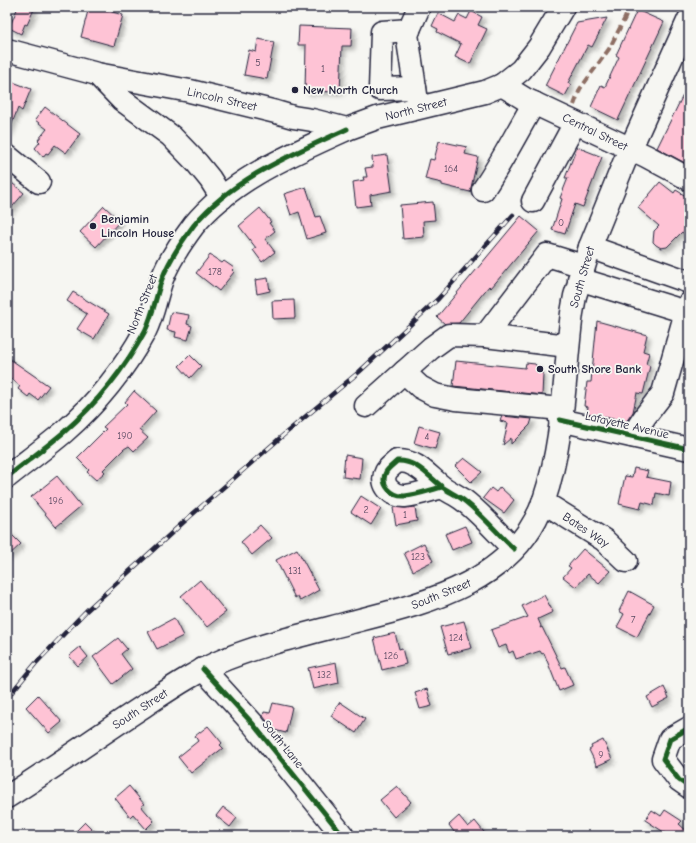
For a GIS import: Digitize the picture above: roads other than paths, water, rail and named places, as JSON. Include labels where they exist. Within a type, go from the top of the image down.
[{"type":"main road","points":[[409,30],[382,32],[380,89],[416,98],[407,34],[409,30],[419,7]]},
{"type":"main road","name":"North Street","points":[[9,475],[65,431],[112,381],[145,329],[163,278],[180,244],[195,224],[222,198],[239,185],[279,161],[346,129],[377,118],[416,98],[485,92],[502,85],[521,70],[539,47],[563,7]]},
{"type":"main road","name":"South Street","points":[[7,797],[104,732],[203,669],[227,659],[295,637],[412,606],[442,596],[459,589],[488,572],[524,538],[532,526],[543,502],[552,472],[561,415],[574,296],[584,264],[624,163],[689,19]]},
{"type":"main road","name":"Lincoln Street","points":[[7,50],[97,74],[190,91],[346,129]]},
{"type":"main road","points":[[97,74],[122,100],[171,136],[210,179],[222,198]]},
{"type":"main road","name":"Central Street","points":[[502,85],[534,104],[689,178]]},
{"type":"main road","points":[[483,190],[499,166],[534,104]]},
{"type":"main road","points":[[533,201],[575,123]]},
{"type":"main road","points":[[7,156],[39,182]]},
{"type":"main road","points":[[485,336],[547,255],[584,264],[689,282]]},
{"type":"main road","points":[[584,264],[687,311],[664,394],[646,415],[632,436]]},
{"type":"main road","points":[[366,406],[431,348],[449,334],[485,336],[568,346]]},
{"type":"main road","name":"Lafayette Avenue","points":[[404,372],[420,387],[436,394],[456,399],[561,415],[632,436],[689,449]]},
{"type":"main road","points":[[442,487],[462,500],[514,549]]},
{"type":"main road","name":"Bates Way","points":[[543,502],[604,540],[626,561]]},
{"type":"main road","name":"South Lane","points":[[203,669],[253,724],[343,836]]},
{"type":"main road","points":[[689,728],[670,738],[663,759],[679,780],[689,787]]},
{"type":"railway","points":[[7,698],[36,663],[86,611],[187,519],[359,372],[438,299],[513,215]]},
{"type":"place","name":"New North Church","points":[[295,90]]},
{"type":"place","name":"Benjamin Lincoln House","points":[[93,226]]},
{"type":"place","name":"South Shore Bank","points":[[540,369]]}]
